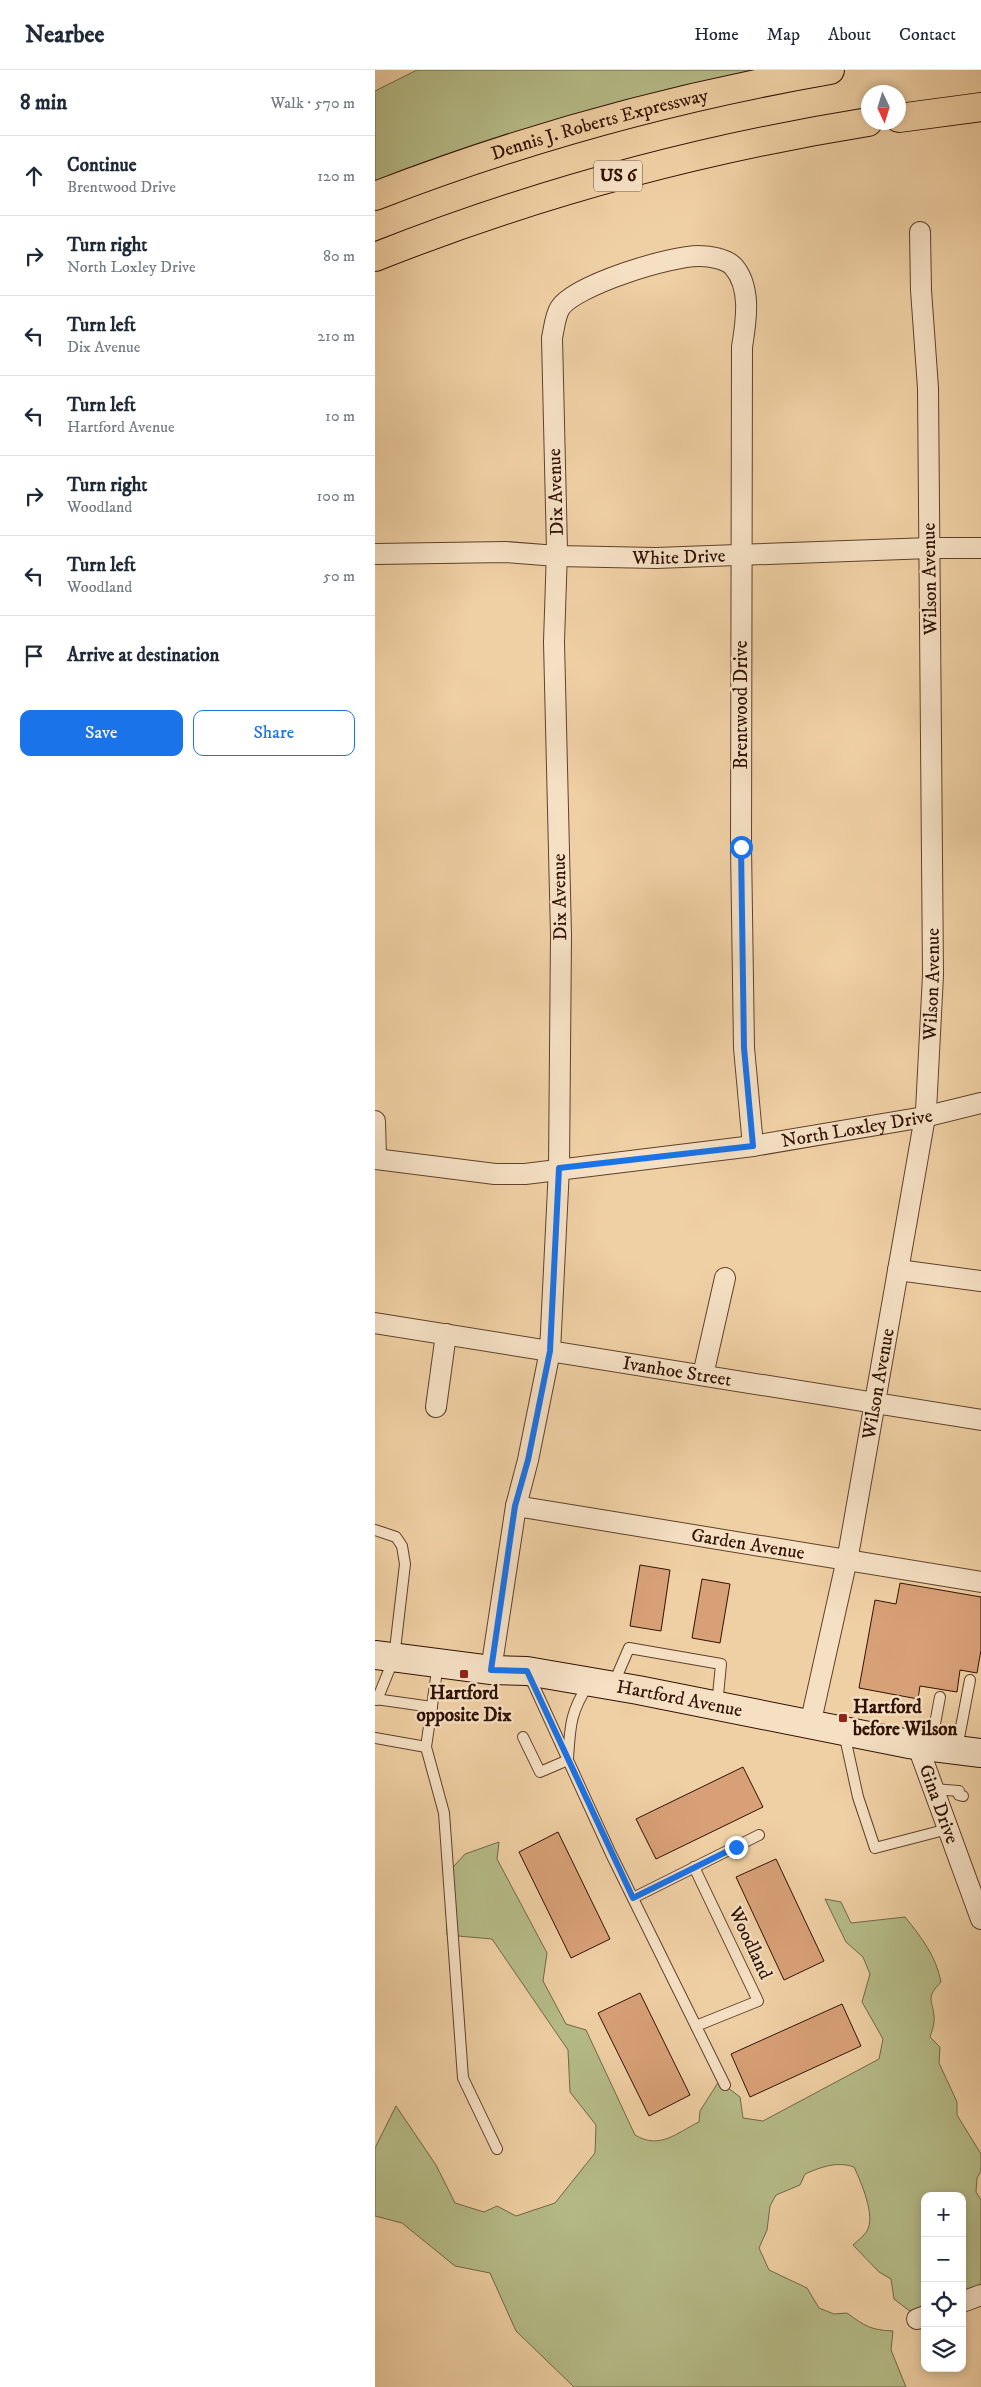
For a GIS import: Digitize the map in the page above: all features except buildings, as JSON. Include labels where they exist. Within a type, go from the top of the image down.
[{"type":"highway","name":"Dennis J. Roberts Expressway","points":[[375,196],[501,151],[616,117],[733,89],[830,70]]},
{"type":"highway","points":[[906,117],[981,107]]},
{"type":"highway","name":"US 6","points":[[375,257],[497,213],[611,178],[727,149],[861,124]]},
{"type":"main road","name":"Hartford Avenue","points":[[384,1656],[491,1670],[527,1671],[810,1725],[947,1748]]},
{"type":"street","name":"Wilson Avenue","points":[[810,1725],[847,1559],[925,1117],[933,975],[928,388],[921,290],[920,232]]},
{"type":"street","name":"Dix Avenue","points":[[491,1670],[515,1506],[528,1460],[550,1351],[559,1168],[561,935],[555,642],[557,556],[552,338],[559,309],[578,293],[660,262],[701,256],[720,259],[733,267]]},
{"type":"street","name":"Brentwood Drive","points":[[733,267],[744,292],[746,319],[742,347],[740,721],[744,1048],[753,1146]]},
{"type":"street","name":"White Drive","points":[[375,554],[506,552],[557,556],[656,558],[930,548],[981,548]]},
{"type":"street","name":"North Loxley Drive","points":[[376,1159],[495,1174],[525,1174],[559,1168],[753,1146],[925,1117],[981,1103]]},
{"type":"street","points":[[375,1121],[376,1159]]},
{"type":"street","points":[[898,1270],[981,1281]]},
{"type":"street","points":[[703,1375],[725,1278]]},
{"type":"street","name":"Ivanhoe Street","points":[[375,1323],[981,1420]]},
{"type":"street","points":[[435,1407],[446,1334]]},
{"type":"street","name":"Garden Avenue","points":[[515,1506],[981,1582]]},
{"type":"street","name":"Gina Drive","points":[[947,1748],[933,1789],[981,1919]]},
{"type":"street","points":[[966,2301],[981,2296]]},
{"type":"lane","points":[[375,1530],[396,1537],[404,1552],[403,1590],[384,1656],[376,1700],[432,1707]]},
{"type":"lane","points":[[568,1760],[571,1722],[577,1701],[601,1684],[629,1648],[721,1664],[717,1707]]},
{"type":"lane","points":[[438,1663],[426,1746],[444,1813],[463,2078],[497,2149]]},
{"type":"lane","points":[[527,1671],[633,1898],[725,2085]]},
{"type":"lane","points":[[947,1748],[970,1680]]},
{"type":"lane","points":[[940,1697],[947,1748]]},
{"type":"lane","points":[[844,1731],[858,1798],[875,1848],[948,1829]]},
{"type":"lane","points":[[523,1737],[540,1772],[568,1760]]},
{"type":"lane","points":[[375,1738],[426,1746]]},
{"type":"lane","points":[[933,1789],[962,1792]]},
{"type":"lane","points":[[633,1898],[759,1835]]},
{"type":"lane","name":"Woodland","points":[[694,1867],[758,2001],[696,2026]]},
{"type":"green space","points":[[417,70],[799,70],[375,192],[375,91]]},
{"type":"green space","points":[[499,1842],[497,1859],[547,1953],[543,1981],[566,2024],[586,2030],[635,2135],[652,2141],[668,2138],[699,2122],[700,2111],[719,2081],[740,2097],[743,2118],[763,2121],[879,2059],[883,2039],[862,2002],[870,1974],[863,1957],[846,1942],[825,1899],[841,1902],[851,1923],[905,1917],[928,1948],[939,1973],[941,1982],[936,1987],[931,1998],[934,2019],[930,2037],[940,2047],[939,2063],[957,2102],[957,2115],[981,2154],[981,2171],[977,2178],[976,2192],[981,2200],[981,2295],[966,2299],[966,2192],[921,2192],[921,2310],[911,2312],[894,2299],[891,2279],[879,2272],[853,2245],[867,2231],[870,2217],[867,2199],[857,2173],[854,2167],[848,2165],[829,2166],[811,2171],[805,2174],[800,2185],[776,2195],[770,2206],[767,2230],[759,2248],[769,2270],[807,2288],[819,2308],[834,2314],[847,2313],[868,2326],[879,2330],[893,2331],[891,2350],[906,2387],[574,2387],[516,2331],[490,2273],[455,2266],[402,2223],[375,2216],[375,2148],[396,2106],[436,2165],[455,2203],[484,2212],[497,2206],[516,2216],[555,2203],[595,2153],[596,2125],[570,2092],[568,2050],[492,1939],[447,1935],[445,1876],[465,1854]]},
{"type":"place","name":"Hartford opposite Dix","points":[[464,1674]]},
{"type":"place","name":"Hartford before Wilson","points":[[843,1718]]},
{"type":"route","points":[[736,1847],[633,1898],[527,1671],[491,1670],[515,1506],[528,1460],[550,1351],[559,1168],[753,1146],[744,1048],[741,847]]}]
